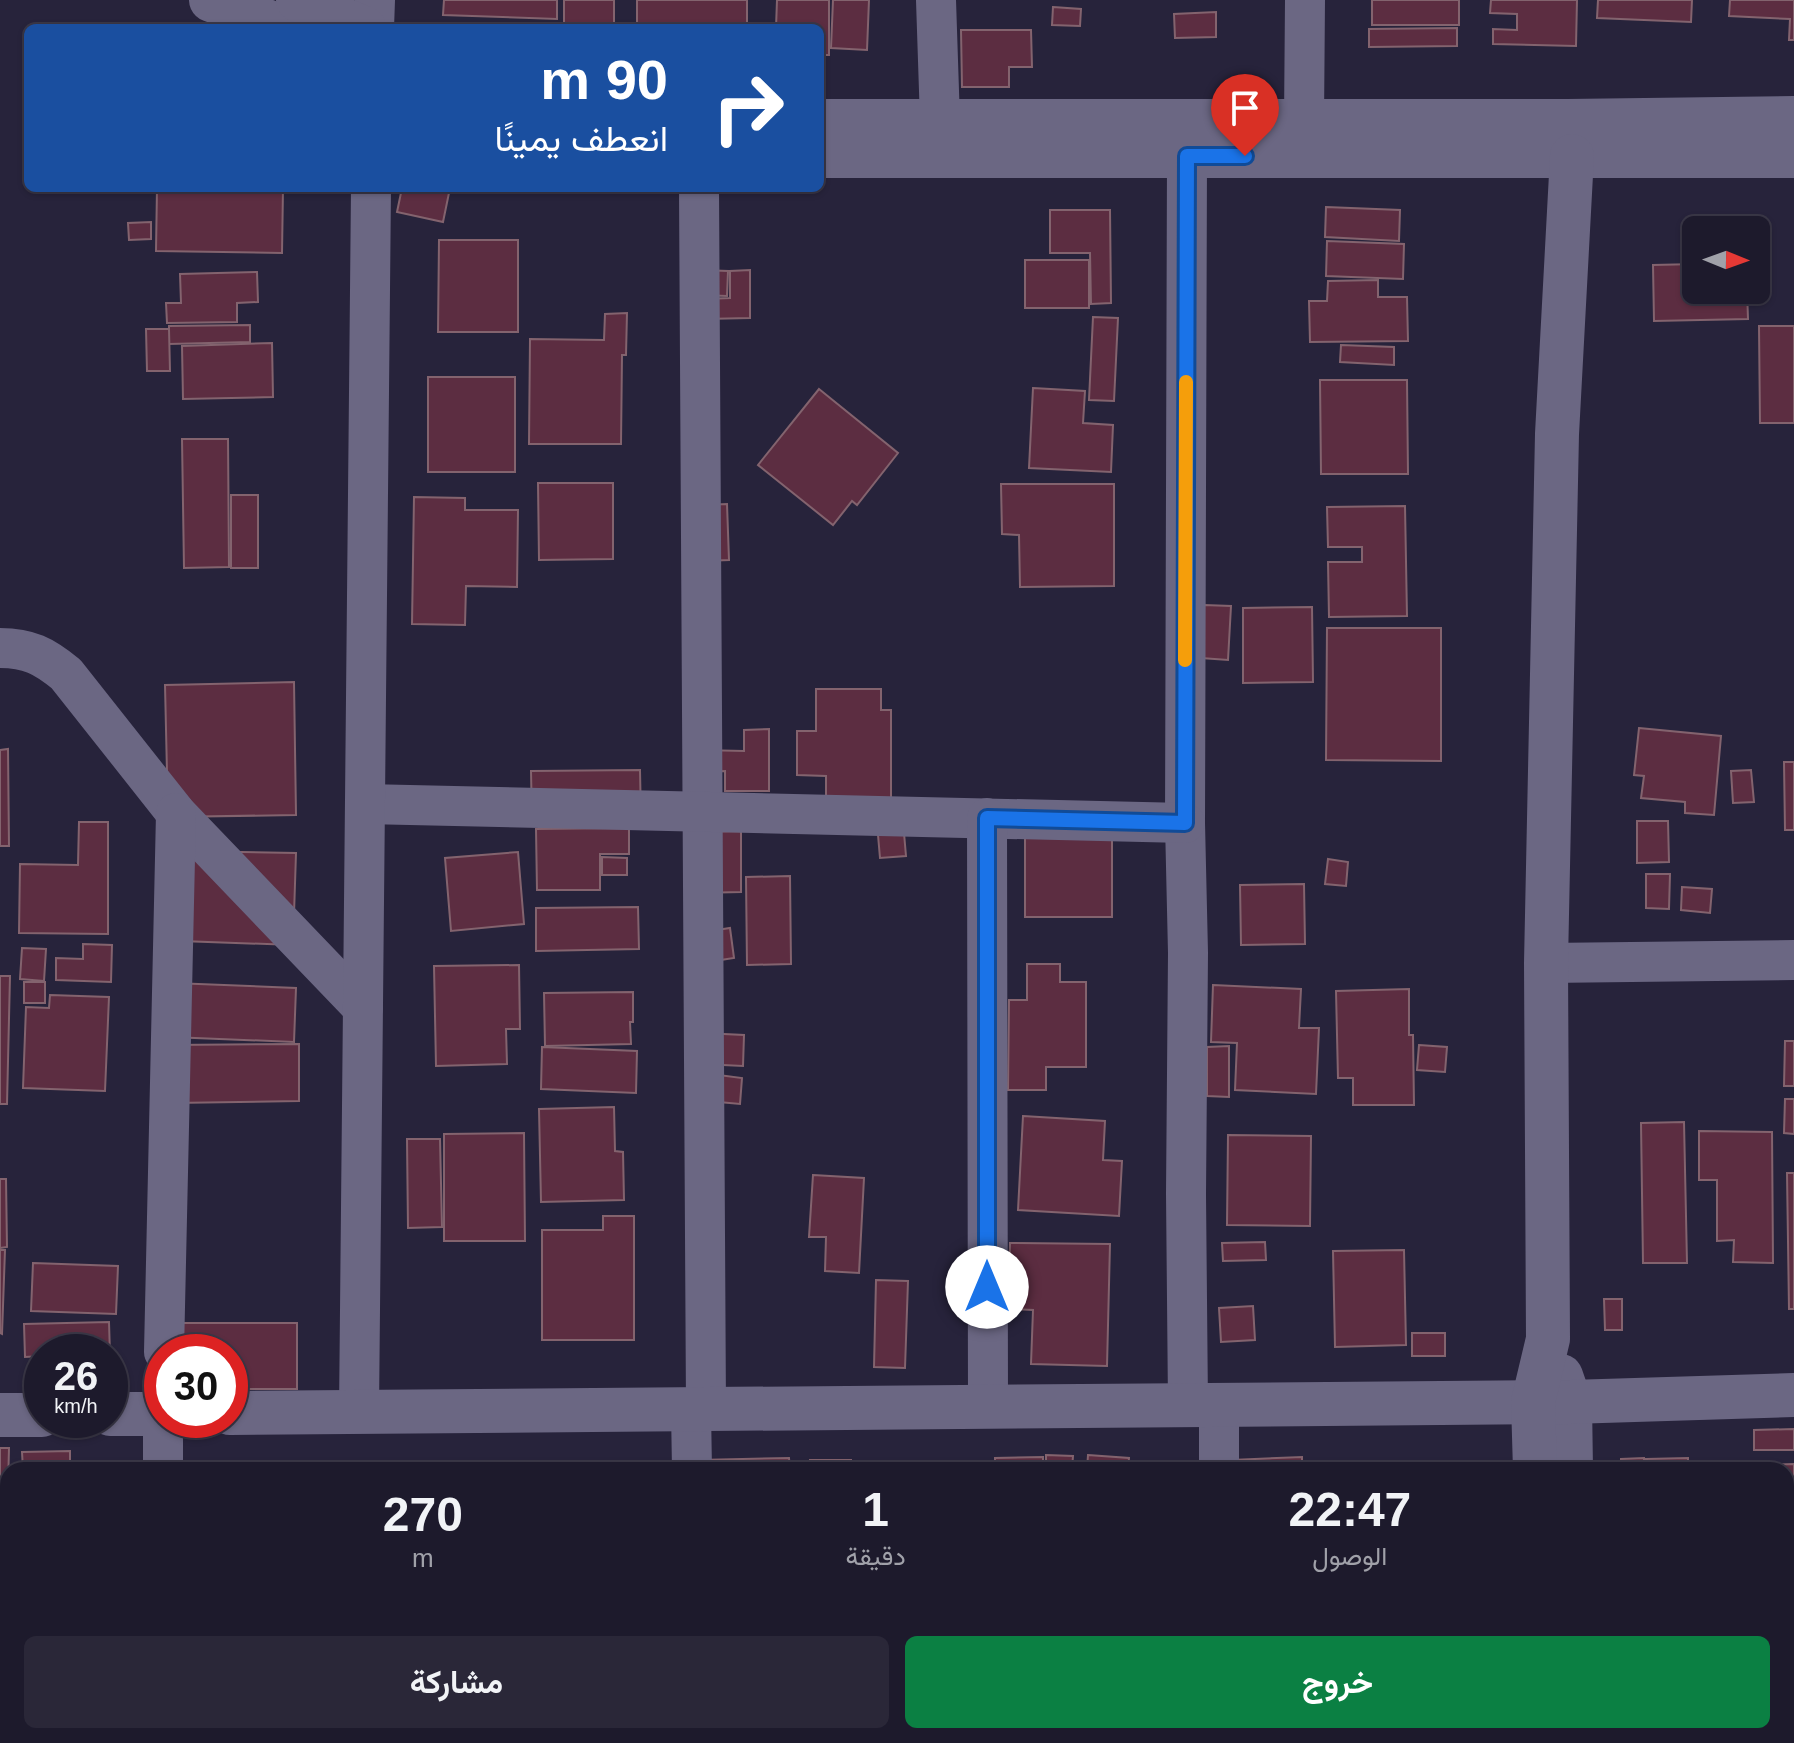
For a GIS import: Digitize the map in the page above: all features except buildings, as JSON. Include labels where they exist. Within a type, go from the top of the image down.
[{"type":"street","points":[[211,0],[274,24]]},
{"type":"street","points":[[298,0],[355,24]]},
{"type":"street","points":[[374,24],[375,0]]},
{"type":"street","points":[[936,0],[940,121]]},
{"type":"street","points":[[1304,121],[1305,0]]},
{"type":"street","points":[[824,121],[1794,118]]},
{"type":"street","points":[[824,156],[1794,156]]},
{"type":"street","points":[[1187,156],[1186,1209],[1204,1405],[1217,1462]]},
{"type":"street","points":[[1569,1462],[1552,1402],[1548,1339],[1546,963],[1557,434],[1572,156]]},
{"type":"street","points":[[359,1412],[371,192]]},
{"type":"street","points":[[693,1462],[699,1409],[703,812],[699,192]]},
{"type":"street","points":[[0,648],[17,648],[45,658],[66,674],[176,813],[363,1008]]},
{"type":"street","points":[[365,804],[1185,823]]},
{"type":"street","points":[[164,1334],[176,813]]},
{"type":"street","points":[[987,818],[988,1407]]},
{"type":"street","points":[[1546,963],[1794,960]]},
{"type":"street","points":[[248,1413],[1552,1402],[1794,1395]]},
{"type":"street","points":[[1537,1462],[1552,1402]]},
{"type":"street","points":[[0,1415],[24,1415]]},
{"type":"street","points":[[163,1438],[163,1462]]},
{"type":"slow traffic","points":[[1185,660],[1186,382]]},
{"type":"route","points":[[987,1287],[987,818],[1185,823],[1187,156],[1245,156]]}]
